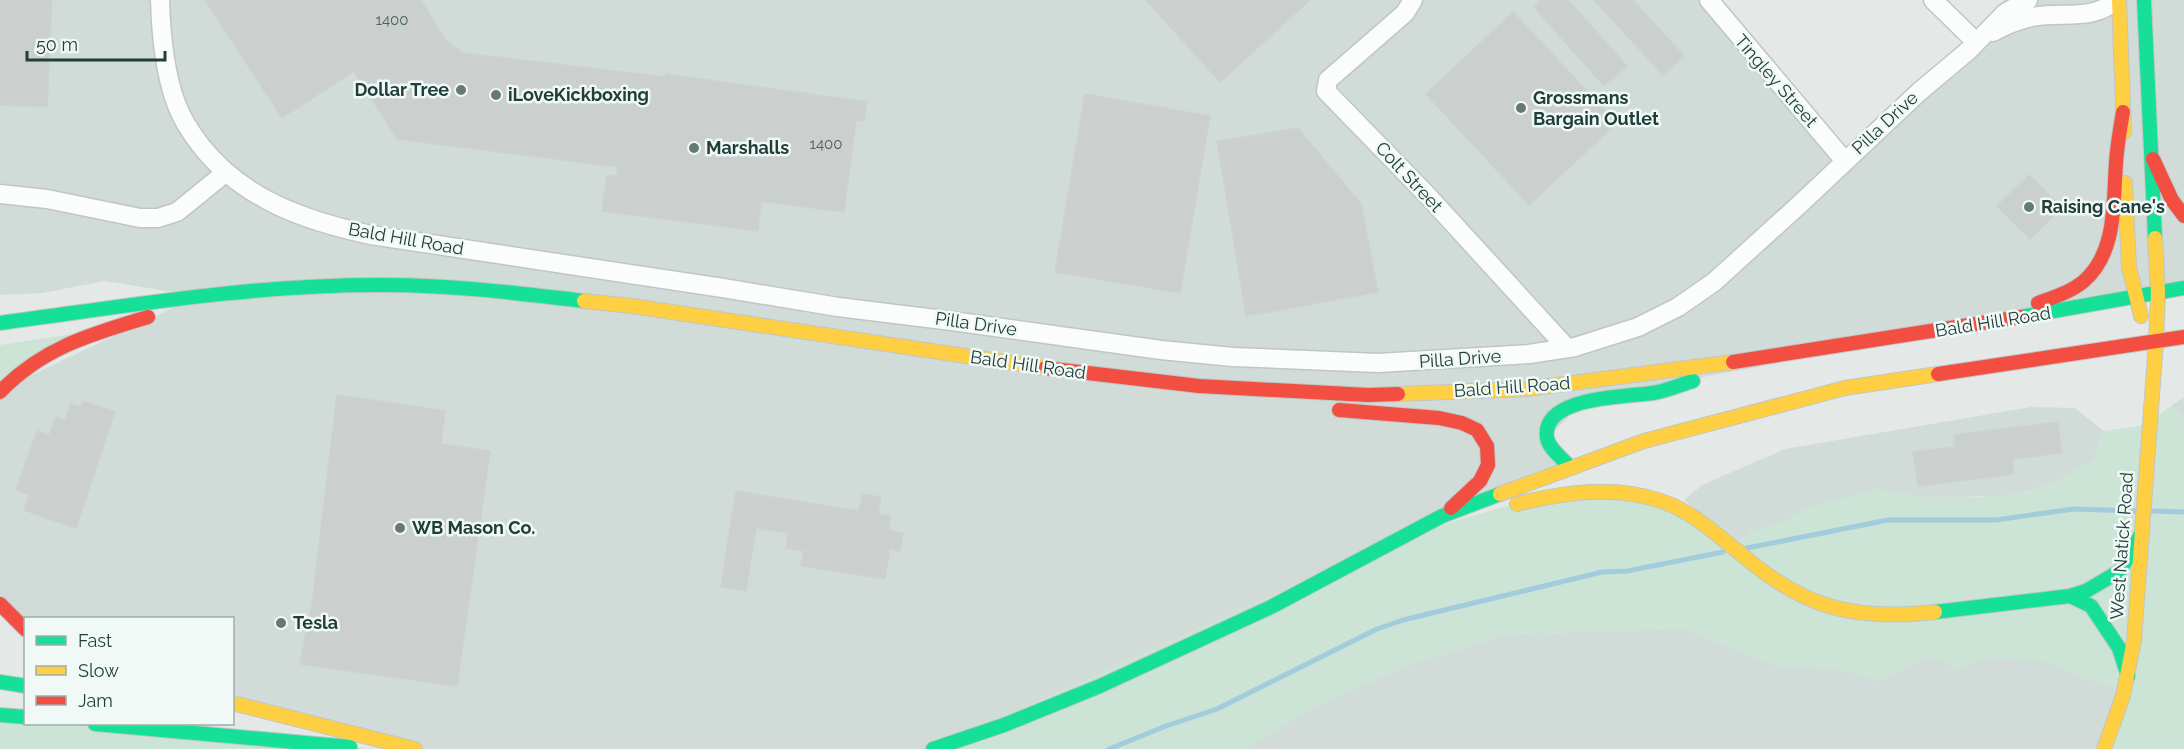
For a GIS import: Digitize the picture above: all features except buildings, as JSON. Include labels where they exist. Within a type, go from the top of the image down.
[{"type":"main road","points":[[2118,0],[2128,265],[2134,298],[2144,325],[2156,342]]},
{"type":"main road","name":"West Natick Road","points":[[2104,749],[2128,676],[2135,626],[2140,530],[2156,342],[2158,293],[2144,0]]},
{"type":"main road","points":[[1936,331],[2065,294],[2082,284],[2092,273],[2107,247],[2112,227],[2116,162],[2123,112]]},
{"type":"main road","points":[[2153,159],[2172,200],[2184,216]]},
{"type":"main road","name":"Bald Hill Road","points":[[288,288],[384,285],[472,288],[632,306],[1070,372],[1199,386],[1368,395],[1526,390],[1778,356],[2184,288]]},
{"type":"main road","points":[[0,323],[177,299],[288,288]]},
{"type":"main road","points":[[0,392],[13,377],[43,354],[62,344],[163,313],[288,288]]},
{"type":"main road","points":[[933,749],[1004,725],[1100,686],[1271,607],[1442,516],[1644,441],[1845,388],[2184,337]]},
{"type":"main road","points":[[1570,467],[1554,450],[1547,438],[1550,420],[1561,409],[1594,400],[1656,393],[1778,356]]},
{"type":"main road","points":[[1070,372],[1183,392],[1293,405]]},
{"type":"main road","points":[[1326,409],[1428,417],[1472,427],[1481,433],[1488,450],[1486,471],[1442,516]]},
{"type":"main road","points":[[1405,537],[1550,495],[1592,490],[1625,491],[1661,499],[1705,524],[1757,570],[1788,591],[1822,606],[1876,616],[2070,596],[2086,591],[2120,571],[2140,530]]},
{"type":"main road","points":[[2070,596],[2091,606],[2119,648],[2128,676]]},
{"type":"main road","points":[[0,604],[24,628]]},
{"type":"main road","points":[[0,682],[24,686]]},
{"type":"main road","points":[[234,704],[415,749]]},
{"type":"main road","points":[[0,715],[24,717]]},
{"type":"main road","points":[[116,725],[366,749]]},
{"type":"main road","points":[[234,725],[350,747]]},
{"type":"street","name":"Bald Hill Road","points":[[160,0],[165,61],[176,103],[186,127],[225,173],[273,205],[294,214],[350,230],[837,307]]},
{"type":"street","name":"Tingley Street","points":[[1709,0],[1844,160]]},
{"type":"street","points":[[1933,0],[1976,42]]},
{"type":"street","name":"Pilla Drive","points":[[837,307],[1161,350],[1233,357],[1339,362],[1406,362],[1528,354],[1575,347],[1638,327],[1678,307],[1714,282],[2005,14],[2028,0]]},
{"type":"street","name":"Pilla Drive","points":[[1976,42],[2017,21],[2033,17],[2084,15],[2098,12],[2118,0]]},
{"type":"street","name":"Colt Street","points":[[1409,6],[1328,80],[1326,91],[1428,196],[1567,348]]},
{"type":"street","points":[[0,194],[47,199],[140,218],[158,218],[177,212],[225,173]]},
{"type":"shaded area","points":[[0,0],[1708,0],[1842,154],[1879,127],[2005,0],[2184,0],[2184,287],[1586,399],[1550,436],[1574,461],[931,749],[413,749],[234,701],[234,617],[24,617],[0,606],[0,390],[198,296],[105,281],[42,293],[0,295]]},
{"type":"shaded area","points":[[2184,397],[2184,419],[2171,406]]},
{"type":"shaded area","points":[[2031,407],[2075,408],[2104,431],[2092,461],[2057,481],[2014,496],[1921,497],[1877,489],[1735,541],[1684,500],[1702,485],[1785,449]]},
{"type":"shaded area","points":[[1681,629],[1774,665],[1849,671],[1878,681],[1924,658],[1940,659],[1957,670],[1984,658],[2003,658],[2049,662],[2080,677],[2121,689],[2102,749],[1246,749],[1310,709],[1400,668],[1507,634]]},
{"type":"green space","points":[[86,332],[0,390],[0,345]]},
{"type":"green space","points":[[2171,406],[2184,419],[2184,749],[2102,749],[2121,689],[2080,677],[2049,662],[1984,658],[1957,670],[1940,659],[1925,658],[1878,681],[1849,671],[1774,665],[1681,629],[1507,634],[1400,668],[1310,709],[1246,749],[931,749],[1406,535],[1555,492],[1626,491],[1735,541],[1752,535],[1749,532],[1783,521],[1814,505],[1877,489],[1922,497],[1983,497],[2027,492],[2057,481],[2092,461],[2104,431],[2145,425]]},
{"type":"green space","points":[[0,714],[24,725],[110,725],[380,749],[0,749]]},
{"type":"waterway","points":[[1747,548],[1888,520],[1996,520],[2073,509],[2136,511]]},
{"type":"waterway","points":[[2151,511],[2184,512]]},
{"type":"waterway","points":[[1109,749],[1217,709],[1377,629],[1403,620],[1602,572],[1627,571],[1723,552]]},
{"type":"traffic: fast","points":[[2144,0],[2155,238]]},
{"type":"traffic: fast","points":[[0,323],[192,297],[337,286],[435,286],[584,301]]},
{"type":"traffic: fast","points":[[2020,317],[2184,288]]},
{"type":"traffic: fast","points":[[1570,467],[1553,450],[1547,438],[1549,424],[1557,414],[1571,406],[1588,401],[1658,392],[1693,381]]},
{"type":"traffic: fast","points":[[933,749],[1004,725],[1100,686],[1271,607],[1442,516],[1500,494]]},
{"type":"traffic: fast","points":[[1935,612],[2070,596],[2086,591],[2120,571],[2140,536]]},
{"type":"traffic: fast","points":[[2070,596],[2091,606],[2119,648],[2128,676]]},
{"type":"traffic: fast","points":[[0,682],[24,686]]},
{"type":"traffic: fast","points":[[0,715],[24,717]]},
{"type":"traffic: fast","points":[[106,725],[350,747]]},
{"type":"traffic: slow","points":[[2119,0],[2124,132]]},
{"type":"traffic: slow","points":[[2125,183],[2129,267],[2141,316]]},
{"type":"traffic: slow","points":[[2104,749],[2123,696],[2134,640],[2156,342],[2158,293],[2155,238]]},
{"type":"traffic: slow","points":[[584,301],[632,306],[1045,368]]},
{"type":"traffic: slow","points":[[1398,394],[1526,389],[1733,362]]},
{"type":"traffic: slow","points":[[1500,494],[1644,441],[1845,388],[1938,374]]},
{"type":"traffic: slow","points":[[1517,504],[1553,496],[1589,492],[1643,496],[1672,505],[1693,517],[1764,572],[1808,598],[1831,607],[1854,612],[1879,614],[1935,612]]},
{"type":"traffic: slow","points":[[234,704],[415,749]]},
{"type":"traffic: jam","points":[[2038,303],[2079,285],[2095,269],[2102,256],[2111,226],[2117,150],[2123,112]]},
{"type":"traffic: jam","points":[[2153,159],[2172,200],[2184,216]]},
{"type":"traffic: jam","points":[[0,392],[16,377],[50,353],[87,337],[148,317]]},
{"type":"traffic: jam","points":[[1733,362],[2020,317]]},
{"type":"traffic: jam","points":[[1938,374],[2184,337]]},
{"type":"traffic: jam","points":[[1045,368],[1199,386],[1368,395],[1398,394]]},
{"type":"traffic: jam","points":[[1339,410],[1439,418],[1462,423],[1477,430],[1487,446],[1488,465],[1480,481],[1451,508]]},
{"type":"traffic: jam","points":[[0,604],[24,628]]},
{"type":"place","name":"Dollar Tree","points":[[461,90]]},
{"type":"place","name":"iLoveKickboxing","points":[[496,95]]},
{"type":"place","name":"Grossmans Bargain Outlet","points":[[1521,108]]},
{"type":"place","name":"Marshalls","points":[[694,148]]},
{"type":"place","name":"Raising Cane's","points":[[2029,207]]},
{"type":"place","name":"WB Mason Co.","points":[[400,528]]},
{"type":"place","name":"Tesla","points":[[281,623]]}]
